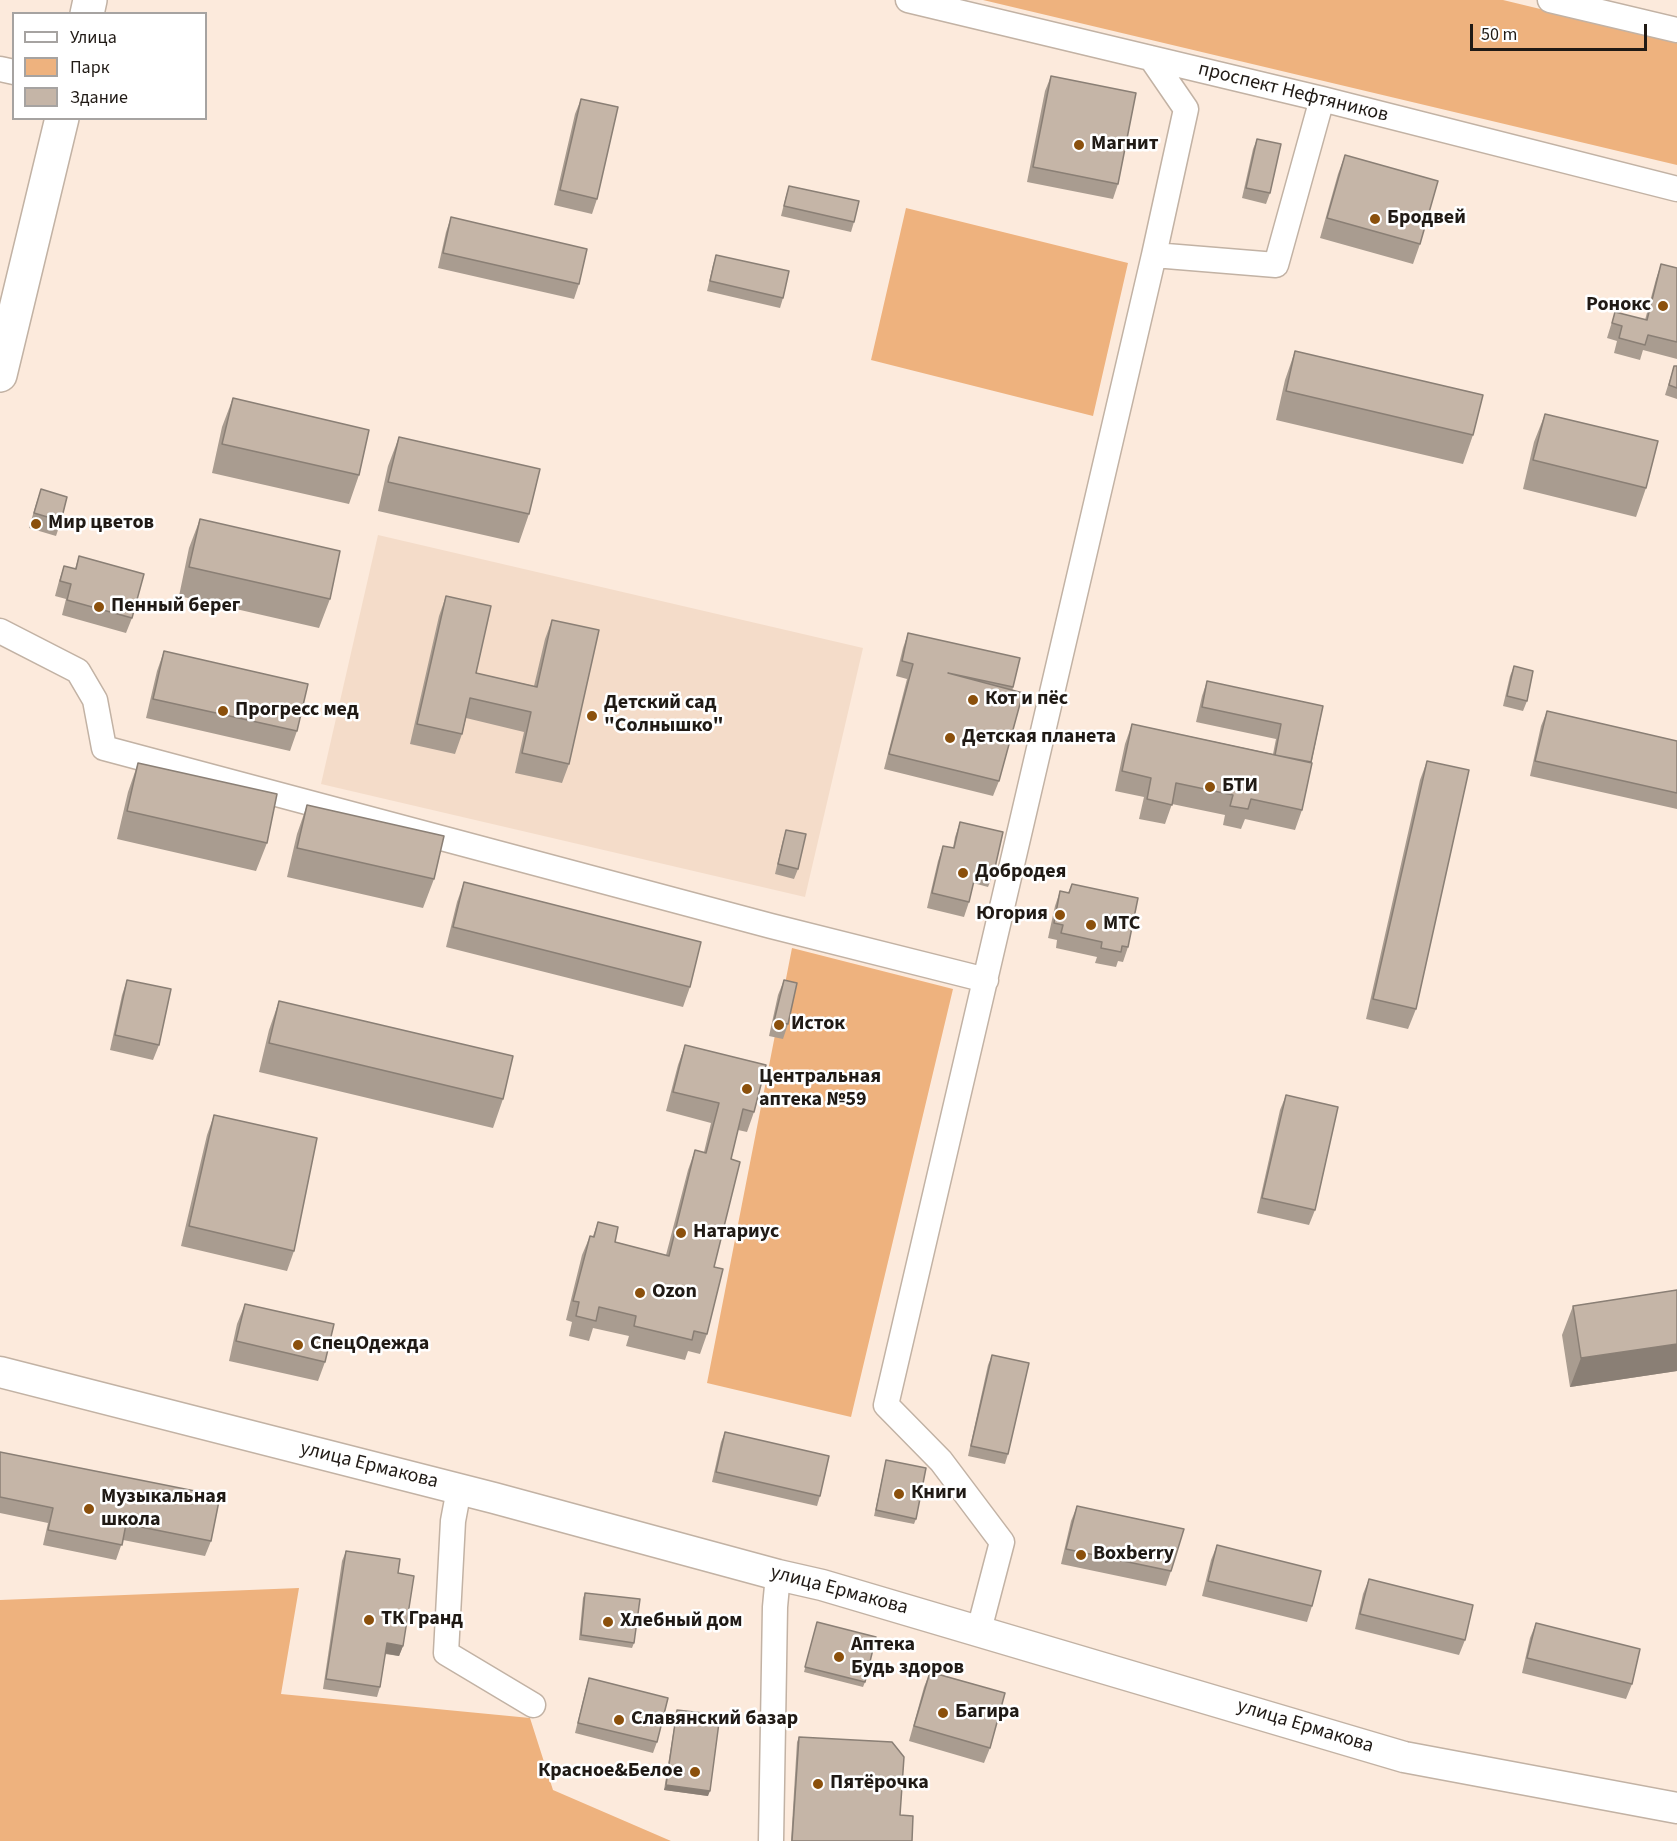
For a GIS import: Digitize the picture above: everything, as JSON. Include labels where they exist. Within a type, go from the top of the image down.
[{"type":"main road","points":[[0,371],[62,120]]},
{"type":"street","name":"проспект Нефтяников","points":[[908,0],[1322,99],[1677,189]]},
{"type":"street","points":[[1550,0],[1677,30]]},
{"type":"street","points":[[979,1630],[1002,1542],[941,1461],[886,1404],[1186,109],[1151,58]]},
{"type":"street","points":[[1154,255],[1276,265],[1322,99]]},
{"type":"street","points":[[0,631],[78,671],[95,700],[104,748],[759,923],[986,980]]},
{"type":"street","name":"улица Ермакова","points":[[0,1372],[459,1489],[822,1585],[1404,1757],[1677,1808]]},
{"type":"street","points":[[459,1489],[453,1521],[446,1653],[533,1705]]},
{"type":"street","points":[[771,1841],[775,1607],[778,1575]]},
{"type":"shaded area","name":"Детский сад \"Солнышко\"","points":[[378,535],[863,648],[805,897],[321,784]]},
{"type":"green space","points":[[983,0],[1503,0],[1677,42],[1677,165]]},
{"type":"green space","points":[[906,208],[1128,263],[1093,416],[871,360]]},
{"type":"green space","points":[[792,948],[953,989],[851,1417],[707,1383]]},
{"type":"green space","points":[[299,1588],[281,1694],[530,1718],[553,1790],[671,1841],[0,1841],[0,1600]]},
{"type":"building","name":"Магнит","points":[[1051,76],[1136,93],[1118,184],[1033,167]]},
{"type":"building","points":[[581,99],[618,107],[597,199],[560,190]]},
{"type":"building","points":[[1257,139],[1281,144],[1270,193],[1246,188]]},
{"type":"building","name":"Бродвей","points":[[1345,155],[1438,181],[1420,244],[1327,218]]},
{"type":"building","points":[[789,186],[859,201],[854,222],[784,206]]},
{"type":"building","points":[[451,217],[587,249],[579,284],[443,253]]},
{"type":"building","points":[[716,255],[789,271],[783,298],[710,281]]},
{"type":"building","name":"Ронокс","points":[[1661,264],[1677,268],[1677,342],[1648,335],[1645,345],[1619,338],[1622,326],[1612,323],[1615,312],[1647,320]]},
{"type":"building","points":[[1295,351],[1483,395],[1473,435],[1286,391]]},
{"type":"building","points":[[1674,366],[1677,366],[1677,388],[1669,385]]},
{"type":"building","points":[[233,398],[369,430],[359,475],[222,444]]},
{"type":"building","points":[[1545,414],[1658,441],[1646,488],[1533,460]]},
{"type":"building","points":[[399,437],[540,469],[529,514],[388,482]]},
{"type":"building","points":[[41,489],[67,497],[61,521],[34,513]]},
{"type":"building","points":[[200,519],[340,551],[330,599],[189,567]]},
{"type":"building","name":"Пенный берег","points":[[79,556],[144,574],[132,618],[67,600],[71,584],[60,581],[64,566],[76,569]]},
{"type":"building","points":[[446,596],[491,606],[476,673],[537,687],[552,620],[599,630],[569,764],[522,753],[531,712],[470,698],[462,734],[417,724]]},
{"type":"building","name":"Детская планета","points":[[908,633],[1020,658],[1013,687],[948,673],[1023,693],[999,781],[889,754],[913,664],[902,661]]},
{"type":"building","points":[[164,651],[308,684],[297,731],[153,699]]},
{"type":"building","points":[[1514,666],[1533,671],[1527,701],[1507,696]]},
{"type":"building","points":[[1207,681],[1323,706],[1311,762],[1275,755],[1281,724],[1202,707]]},
{"type":"building","points":[[1547,711],[1677,741],[1677,793],[1535,761]]},
{"type":"building","points":[[1132,724],[1312,763],[1302,810],[1251,799],[1248,809],[1230,806],[1233,795],[1176,783],[1172,805],[1147,799],[1151,778],[1122,771]]},
{"type":"building","points":[[1427,761],[1469,770],[1416,1009],[1373,999]]},
{"type":"building","points":[[138,763],[277,794],[267,843],[127,811]]},
{"type":"building","points":[[307,805],[444,836],[434,879],[297,848]]},
{"type":"building","name":"Добродея","points":[[960,822],[1003,832],[994,872],[977,868],[969,902],[932,893],[943,846],[954,848]]},
{"type":"building","points":[[786,830],[806,834],[798,869],[778,864]]},
{"type":"building","points":[[464,882],[701,942],[690,987],[453,927]]},
{"type":"building","name":"МТС","points":[[1072,884],[1138,898],[1128,947],[1122,946],[1121,952],[1101,948],[1102,942],[1061,933],[1063,925],[1054,923],[1060,891],[1069,893]]},
{"type":"building","points":[[127,980],[171,989],[159,1045],[115,1035]]},
{"type":"building","points":[[784,980],[797,983],[788,1024],[774,1021]]},
{"type":"building","points":[[279,1001],[513,1056],[503,1099],[269,1043]]},
{"type":"building","points":[[685,1045],[766,1065],[754,1112],[743,1109],[731,1159],[740,1162],[714,1267],[723,1269],[707,1334],[694,1331],[692,1340],[634,1326],[636,1316],[599,1307],[596,1321],[576,1316],[579,1302],[573,1301],[590,1236],[594,1237],[598,1222],[618,1227],[615,1242],[669,1256],[695,1150],[706,1153],[719,1103],[673,1092]]},
{"type":"building","points":[[1286,1095],[1338,1107],[1315,1210],[1262,1198]]},
{"type":"building","points":[[214,1115],[317,1138],[294,1251],[189,1226]]},
{"type":"building","points":[[1677,1290],[1677,1344],[1581,1358],[1573,1306]]},
{"type":"building","points":[[245,1304],[334,1324],[325,1362],[236,1341]]},
{"type":"building","points":[[992,1355],[1029,1363],[1008,1454],[971,1446]]},
{"type":"building","points":[[725,1432],[829,1456],[820,1496],[716,1472]]},
{"type":"building","points":[[0,1452],[220,1496],[211,1541],[126,1524],[122,1545],[48,1530],[53,1508],[0,1497]]},
{"type":"building","name":"Книги","points":[[886,1460],[926,1468],[916,1519],[876,1510]]},
{"type":"building","points":[[1077,1506],[1184,1529],[1171,1571],[1066,1549]]},
{"type":"building","points":[[1217,1545],[1321,1571],[1312,1606],[1208,1581]]},
{"type":"building","name":"ТК Гранд","points":[[346,1551],[400,1559],[398,1573],[414,1576],[403,1646],[387,1643],[380,1687],[326,1679]]},
{"type":"building","points":[[1369,1579],[1473,1605],[1465,1640],[1360,1614]]},
{"type":"building","name":"Хлебный дом","points":[[585,1593],[640,1599],[634,1643],[581,1635]]},
{"type":"building","name":"Аптека Будь здоров","points":[[817,1622],[876,1637],[865,1682],[805,1667]]},
{"type":"building","points":[[1536,1623],[1640,1649],[1632,1684],[1527,1658]]},
{"type":"building","points":[[930,1672],[1005,1693],[990,1748],[914,1726]]},
{"type":"building","name":"Славянский базар","points":[[589,1678],[668,1698],[657,1742],[578,1723]]},
{"type":"building","points":[[677,1710],[720,1715],[710,1791],[666,1785]]},
{"type":"building","points":[[799,1737],[892,1742],[904,1757],[900,1815],[913,1816],[912,1841],[792,1841]]},
{"type":"place","name":"Магнит","points":[[1079,145]]},
{"type":"place","name":"Бродвей","points":[[1375,219]]},
{"type":"place","name":"Ронокс","points":[[1663,306]]},
{"type":"place","name":"Мир цветов","points":[[36,524]]},
{"type":"place","name":"Пенный берег","points":[[99,607]]},
{"type":"place","name":"Кот и пёс","points":[[973,700]]},
{"type":"place","name":"Прогресс мед","points":[[223,711]]},
{"type":"place","name":"Детский сад \"Солнышко\"","points":[[592,716]]},
{"type":"place","name":"Детская планета","points":[[950,738]]},
{"type":"place","name":"БТИ","points":[[1210,787]]},
{"type":"place","name":"Добродея","points":[[963,873]]},
{"type":"place","name":"Югория","points":[[1060,915]]},
{"type":"place","name":"МТС","points":[[1091,925]]},
{"type":"place","name":"Исток","points":[[779,1025]]},
{"type":"place","name":"Центральная аптека №59","points":[[747,1089]]},
{"type":"place","name":"Натариус","points":[[681,1233]]},
{"type":"place","name":"Ozon","points":[[640,1293]]},
{"type":"place","name":"СпецОдежда","points":[[298,1345]]},
{"type":"place","name":"Книги","points":[[899,1494]]},
{"type":"place","name":"Музыкальная школа","points":[[89,1509]]},
{"type":"place","name":"Boxberry","points":[[1081,1555]]},
{"type":"place","name":"ТК Гранд","points":[[369,1620]]},
{"type":"place","name":"Хлебный дом","points":[[608,1622]]},
{"type":"place","name":"Аптека Будь здоров","points":[[839,1657]]},
{"type":"place","name":"Багира","points":[[943,1713]]},
{"type":"place","name":"Славянский базар","points":[[619,1720]]},
{"type":"place","name":"Красное&Белое","points":[[695,1772]]},
{"type":"place","name":"Пятёрочка","points":[[818,1784]]}]
